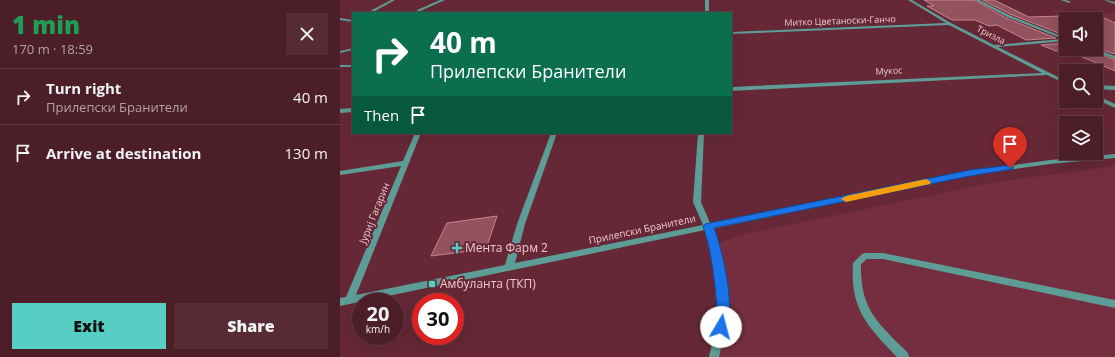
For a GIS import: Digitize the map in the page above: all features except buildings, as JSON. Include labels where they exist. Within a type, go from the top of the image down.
[{"type":"street","points":[[375,12],[372,11],[393,0]]},
{"type":"street","points":[[416,12],[443,0]]},
{"type":"street","points":[[707,0],[707,12]]},
{"type":"street","name":"Тризла","points":[[910,0],[950,24],[1059,80]]},
{"type":"street","points":[[978,0],[1008,16],[1059,37]]},
{"type":"street","points":[[1063,0],[1069,2]]},
{"type":"street","points":[[1108,0],[1115,3]]},
{"type":"street","points":[[340,19],[352,21]]},
{"type":"street","name":"Митко Цветаноски-Ганчо","points":[[732,34],[950,24]]},
{"type":"street","points":[[994,46],[1059,41]]},
{"type":"street","points":[[342,51],[352,49]]},
{"type":"street","points":[[1103,53],[1115,58]]},
{"type":"street","points":[[340,66],[352,66]]},
{"type":"street","name":"Мукос","points":[[732,89],[1048,74]]},
{"type":"street","points":[[1103,87],[1115,88]]},
{"type":"street","points":[[1103,100],[1115,106]]},
{"type":"street","points":[[340,111],[352,110]]},
{"type":"street","name":"Јуриј Гагарин","points":[[345,301],[418,134]]},
{"type":"street","points":[[509,268],[521,224],[554,134]]},
{"type":"street","points":[[702,134],[697,202],[715,245],[724,312],[714,357]]},
{"type":"street","name":"Прилепски Бранители","points":[[345,301],[970,173],[1050,162],[1115,156]]},
{"type":"street","points":[[340,173],[405,163]]},
{"type":"street","points":[[904,357],[876,327],[860,302],[855,276],[857,263],[865,256],[883,256],[1115,304]]},
{"type":"shaded area","points":[[1051,10],[1059,10],[1062,12],[1059,12],[1059,16],[1055,15],[1058,14]]},
{"type":"shaded area","points":[[1103,13],[1115,13],[1115,44],[1103,28]]},
{"type":"shaded area","points":[[1115,166],[1115,357],[714,357],[724,313],[715,245],[740,235],[996,182]]},
{"type":"slow traffic","points":[[846,199],[926,182]]},
{"type":"place","name":"Мента Фарм 2","points":[[457,248]]},
{"type":"place","name":"Амбуланта (ТКП)","points":[[432,284]]},
{"type":"route","points":[[721,327],[724,312],[715,245],[708,226],[750,219],[970,173],[1010,168]]}]
